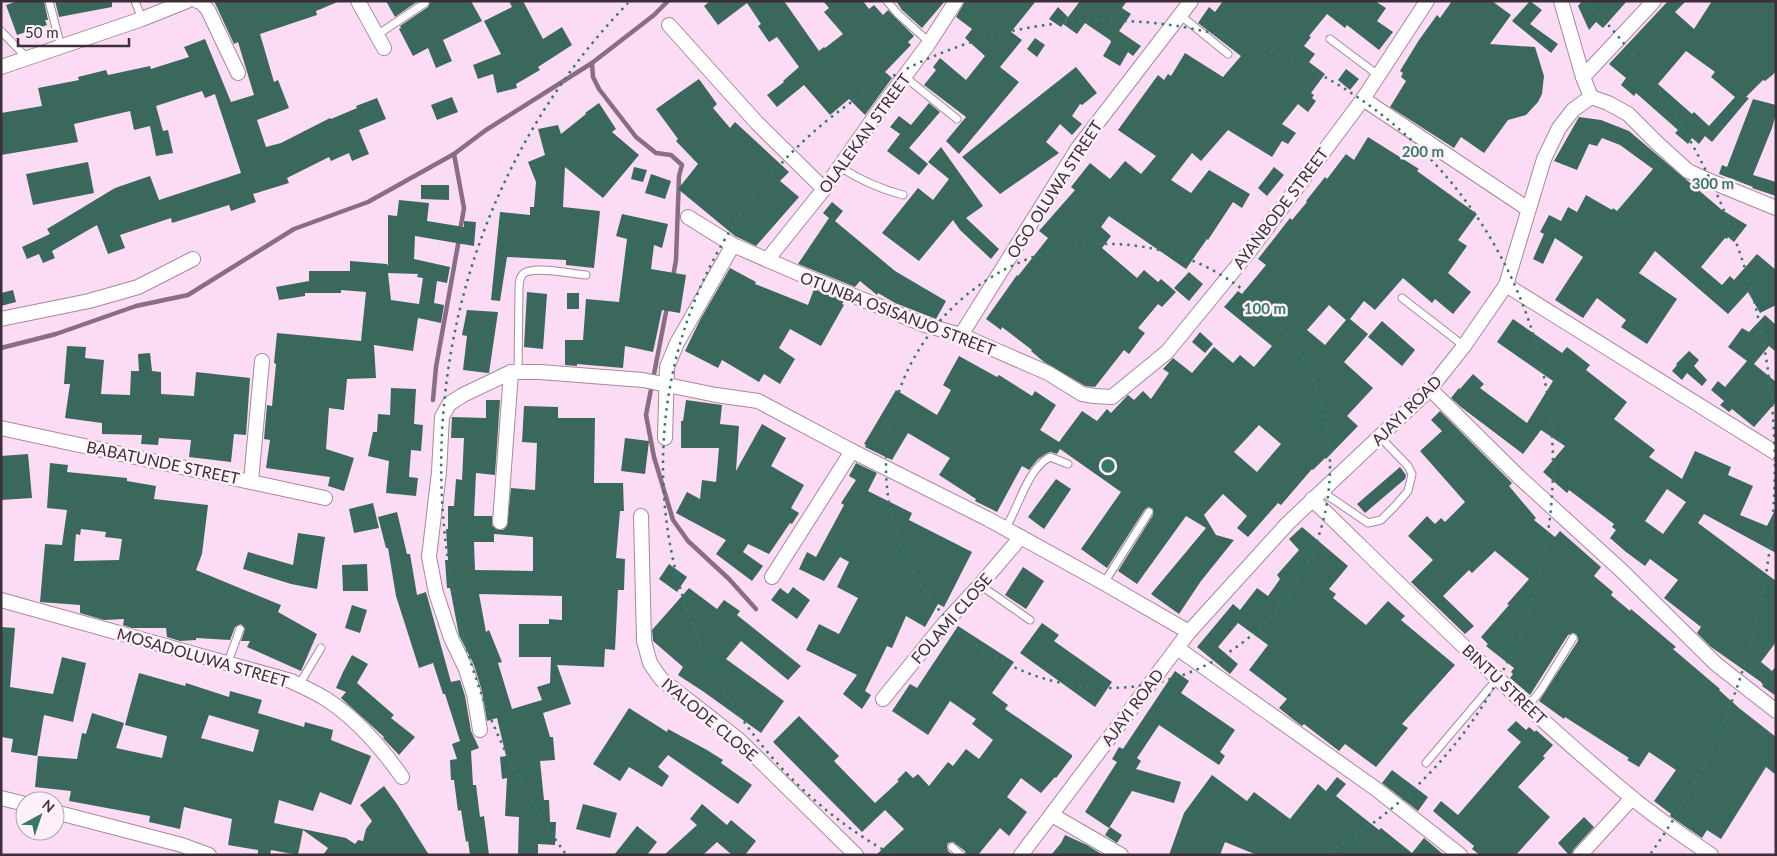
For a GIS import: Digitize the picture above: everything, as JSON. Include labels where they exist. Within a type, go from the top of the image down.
[{"type":"street","points":[[1,67],[142,19],[187,1]]},
{"type":"street","points":[[197,1],[201,2],[208,10],[238,73]]},
{"type":"street","name":"OLALEKAN STREET","points":[[766,260],[824,189],[905,77],[956,1]]},
{"type":"street","name":"OGO OLUWA STREET","points":[[961,335],[1078,148],[1191,1]]},
{"type":"street","name":"AYANBODE STREET","points":[[1112,397],[1167,352],[1248,252],[1363,99],[1427,1]]},
{"type":"street","points":[[1561,1],[1583,77],[1591,97],[1608,103],[1628,114],[1688,171],[1710,182],[1776,208]]},
{"type":"street","points":[[1583,77],[1654,1]]},
{"type":"street","points":[[359,2],[384,48]]},
{"type":"street","points":[[669,25],[757,123],[824,189]]},
{"type":"street","name":"AJAYI ROAD","points":[[1021,855],[1101,746],[1189,632],[1288,523],[1430,389],[1464,346],[1506,285],[1544,159],[1560,128],[1573,110],[1591,97]]},
{"type":"street","points":[[1363,99],[1528,209]]},
{"type":"street","name":"OTUNBA OSISANJO STREET","points":[[688,217],[732,245],[766,260],[925,325],[961,335],[1048,373],[1082,394],[1112,397]]},
{"type":"street","points":[[665,438],[655,383],[668,367],[677,343],[732,245]]},
{"type":"street","points":[[1,319],[89,301],[138,287],[193,260]]},
{"type":"street","points":[[1506,285],[1776,453]]},
{"type":"street","points":[[251,481],[262,361]]},
{"type":"street","points":[[500,522],[514,372]]},
{"type":"street","points":[[480,730],[474,694],[466,669],[451,638],[436,593],[429,557],[440,472],[442,417],[449,404],[514,372],[540,372],[655,383],[758,401],[1005,528],[1189,632]]},
{"type":"street","points":[[1430,389],[1518,476],[1622,571],[1716,664],[1776,711]]},
{"type":"street","name":"BABATUNDE STREET","points":[[1,428],[324,498]]},
{"type":"street","points":[[772,577],[852,451]]},
{"type":"street","name":"BINTU STREET","points":[[1317,495],[1528,706],[1632,798],[1711,855]]},
{"type":"street","name":"IYALODE CLOSE","points":[[641,516],[644,641],[650,663],[661,679],[738,739],[856,855]]},
{"type":"street","name":"FOLAMI CLOSE","points":[[883,699],[943,625],[1021,537]]},
{"type":"street","name":"MOSADOLUWA STREET","points":[[1,600],[228,662],[299,685],[326,699],[352,719],[382,749],[402,776]]},
{"type":"street","points":[[1177,648],[1376,789],[1460,855]]},
{"type":"street","points":[[1,798],[15,802]]},
{"type":"street","points":[[1580,855],[1632,798]]},
{"type":"street","points":[[65,815],[182,845],[209,855]]},
{"type":"street","points":[[1052,815],[1121,855]]},
{"type":"lane","points":[[49,1],[61,47]]},
{"type":"lane","points":[[135,1],[142,19]]},
{"type":"lane","points":[[887,1],[898,14],[929,42]]},
{"type":"lane","points":[[377,35],[425,3]]},
{"type":"lane","points":[[1180,16],[1228,54]]},
{"type":"lane","points":[[1,31],[27,58]]},
{"type":"lane","points":[[1330,39],[1378,75]]},
{"type":"lane","points":[[905,77],[957,119]]},
{"type":"lane","points":[[840,167],[883,190],[903,195]]},
{"type":"lane","points":[[514,372],[520,278],[524,273],[533,269],[586,275]]},
{"type":"lane","points":[[1402,298],[1464,346]]},
{"type":"lane","points":[[1317,495],[1368,523],[1382,520],[1408,491],[1412,474],[1408,466],[1380,437]]},
{"type":"lane","points":[[1005,528],[1032,474],[1045,460],[1050,457],[1068,464]]},
{"type":"lane","points":[[1104,583],[1149,512]]},
{"type":"lane","points":[[980,585],[1030,620]]},
{"type":"lane","points":[[228,662],[240,630]]},
{"type":"lane","points":[[1528,706],[1541,690],[1573,638]]},
{"type":"lane","points":[[299,685],[321,648]]},
{"type":"lane","points":[[1426,763],[1498,678]]},
{"type":"lane","points":[[952,847],[961,855]]},
{"type":"building","points":[[18,1],[44,1],[48,20],[45,20],[47,25],[17,35],[6,5]]},
{"type":"building","points":[[55,1],[112,1],[112,7],[59,17]]},
{"type":"building","points":[[214,1],[340,1],[316,11],[317,15],[260,34],[274,82],[278,80],[289,108],[257,120],[266,147],[281,143],[330,118],[377,98],[386,119],[359,130],[369,154],[352,161],[349,153],[331,161],[329,157],[287,178],[289,183],[253,194],[256,202],[231,211],[229,205],[172,223],[171,218],[120,235],[125,248],[108,254],[97,225],[52,251],[55,258],[43,263],[39,254],[27,259],[22,247],[50,234],[47,229],[115,188],[150,176],[159,200],[241,173],[215,94],[205,98],[202,91],[156,106],[163,131],[168,130],[173,153],[156,156],[150,126],[134,130],[130,111],[74,124],[78,142],[1,155],[1,113],[42,106],[38,88],[79,80],[78,77],[106,70],[108,75],[150,66],[151,69],[189,57],[184,47],[205,39],[231,102],[254,95],[238,42],[234,44]]},
{"type":"building","points":[[386,1],[418,1],[395,17]]},
{"type":"building","points":[[430,1],[471,1],[482,21],[443,40],[452,61],[436,68],[428,48],[413,56],[399,29],[401,28],[400,26],[428,7]]},
{"type":"building","points":[[509,1],[523,1],[543,39],[562,27],[572,45],[538,67],[540,70],[516,84],[517,88],[497,93],[493,74],[478,79],[473,65],[501,54],[484,21],[512,7]]},
{"type":"building","points":[[710,1],[784,1],[819,51],[843,34],[824,12],[829,8],[823,1],[863,1],[869,9],[874,5],[883,15],[888,10],[914,36],[908,42],[911,45],[885,72],[892,78],[865,115],[849,99],[830,115],[804,85],[777,107],[767,95],[799,67],[777,37],[769,42],[758,26],[761,24],[747,3],[718,25],[704,6]]},
{"type":"building","points":[[896,1],[945,1],[922,28],[902,10]]},
{"type":"building","points":[[965,1],[1036,1],[1011,32],[1022,40],[1000,67],[1019,82],[959,154],[946,141],[966,117],[924,85],[936,70],[933,67],[940,58],[966,80],[985,56],[965,38],[972,29],[956,17]]},
{"type":"building","points":[[1080,1],[1127,1],[1122,8],[1131,14],[1119,31],[1141,46],[1133,56],[1128,52],[1120,66],[1103,56],[1111,42],[1110,40],[1085,23],[1077,34],[1063,24]]},
{"type":"building","points":[[1223,1],[1375,1],[1386,8],[1377,21],[1393,32],[1379,50],[1347,25],[1345,28],[1327,14],[1309,36],[1311,37],[1304,46],[1315,54],[1309,62],[1325,74],[1311,93],[1314,95],[1312,98],[1316,101],[1308,112],[1298,104],[1282,124],[1296,133],[1288,144],[1282,141],[1272,157],[1228,130],[1201,161],[1192,153],[1171,180],[1191,193],[1209,170],[1250,194],[1242,208],[1233,202],[1186,269],[1109,216],[1101,227],[1111,236],[1102,248],[1137,278],[1144,270],[1158,282],[1161,279],[1176,292],[1162,307],[1158,304],[1138,328],[1145,333],[1129,354],[1124,350],[1095,387],[1085,386],[1044,362],[1032,350],[1002,327],[1001,330],[986,319],[1017,275],[1048,238],[1039,231],[1075,190],[1071,187],[1090,163],[1110,179],[1125,161],[1141,174],[1156,156],[1118,130],[1158,75],[1164,80],[1168,74],[1171,76],[1185,53],[1223,77],[1241,56],[1198,23],[1209,7],[1215,12]]},
{"type":"building","points":[[1452,1],[1492,1],[1511,15],[1490,44],[1535,47],[1544,76],[1542,94],[1538,102],[1526,115],[1508,120],[1484,153],[1461,137],[1454,148],[1390,107],[1406,81],[1401,77],[1403,73],[1400,71],[1437,15],[1440,18]]},
{"type":"building","points":[[1530,1],[1542,10],[1530,24],[1558,44],[1551,53],[1512,21]]},
{"type":"building","points":[[1582,1],[1627,1],[1603,28],[1596,22],[1589,30],[1578,6]]},
{"type":"building","points":[[1668,1],[1686,1],[1675,12],[1694,29],[1712,1],[1776,1],[1776,72],[1765,81],[1763,80],[1746,97],[1749,98],[1712,142],[1705,136],[1699,144],[1692,138],[1688,144],[1675,133],[1678,130],[1636,93],[1634,96],[1621,85],[1626,78],[1609,64]],"holes":[[[1686,51],[1715,72],[1711,77],[1735,97],[1709,126],[1694,112],[1692,114],[1658,84]]]},
{"type":"building","points":[[1058,7],[1068,17],[1061,27],[1049,19]]},
{"type":"building","points":[[1035,38],[1045,45],[1037,57],[1027,49]]},
{"type":"building","points":[[1076,67],[1097,93],[1082,105],[1080,104],[1072,116],[1082,124],[1072,135],[1060,124],[1046,142],[1059,153],[1000,194],[962,157]]},
{"type":"building","points":[[1346,69],[1359,79],[1350,90],[1338,80]]},
{"type":"building","points":[[699,79],[717,104],[713,108],[730,128],[735,122],[789,172],[780,181],[799,197],[756,246],[735,236],[678,189],[698,164],[676,141],[678,139],[656,109]]},
{"type":"building","points":[[452,97],[458,112],[437,120],[431,105]]},
{"type":"building","points":[[1753,99],[1776,105],[1772,128],[1753,175],[1776,182],[1776,196],[1719,174],[1722,165],[1727,167]]},
{"type":"building","points":[[599,103],[616,129],[612,132],[639,155],[603,198],[565,167],[563,207],[600,211],[594,268],[566,265],[566,260],[507,257],[500,301],[491,300],[500,212],[530,215],[530,207],[534,207],[536,182],[528,162],[545,155],[538,129],[558,125],[561,134]]},
{"type":"building","points":[[929,103],[940,112],[909,148],[928,164],[919,175],[887,151],[900,134],[890,127],[899,116],[911,125]]},
{"type":"building","points":[[1579,117],[1601,120],[1629,131],[1722,210],[1747,225],[1734,242],[1728,237],[1727,239],[1725,238],[1701,267],[1722,285],[1730,276],[1734,280],[1757,254],[1776,270],[1776,305],[1760,313],[1748,292],[1728,314],[1655,251],[1639,273],[1677,299],[1647,344],[1621,327],[1626,320],[1597,298],[1583,318],[1555,300],[1583,257],[1555,238],[1543,264],[1533,259],[1544,234],[1540,232],[1549,215],[1561,221],[1568,207],[1577,212],[1586,195],[1617,211],[1653,169],[1620,145],[1602,138],[1597,146],[1589,144],[1577,170],[1554,161]]},
{"type":"building","points":[[1368,137],[1419,169],[1417,171],[1477,214],[1458,240],[1467,246],[1448,273],[1471,292],[1453,314],[1435,299],[1432,303],[1403,278],[1375,310],[1364,301],[1350,319],[1368,334],[1344,362],[1373,388],[1347,416],[1358,426],[1326,459],[1312,469],[1281,505],[1278,503],[1248,537],[1237,528],[1247,516],[1223,494],[1204,515],[1216,535],[1234,540],[1201,581],[1179,614],[1151,594],[1206,528],[1186,516],[1137,584],[1118,571],[1153,515],[1153,509],[1149,507],[1145,509],[1107,568],[1081,549],[1121,492],[1060,449],[1057,454],[1047,453],[1038,459],[1029,470],[1022,466],[997,512],[975,501],[976,499],[939,475],[950,458],[908,433],[892,460],[865,447],[866,445],[864,444],[896,390],[937,415],[951,390],[943,385],[959,356],[997,377],[999,375],[1032,396],[1035,391],[1056,405],[1040,430],[1059,442],[1082,411],[1097,421],[1107,409],[1111,413],[1128,395],[1134,400],[1143,391],[1151,399],[1169,373],[1163,369],[1173,358],[1192,373],[1214,347],[1233,363],[1240,355],[1254,367],[1272,346],[1224,307],[1238,291],[1242,294],[1266,265],[1258,259],[1290,218],[1292,220],[1307,202],[1325,177],[1327,179],[1346,154],[1354,160]],"holes":[[[1329,305],[1346,320],[1325,345],[1307,330]],[[1259,425],[1281,444],[1257,472],[1234,452]]]},
{"type":"building","points":[[941,147],[983,206],[966,218],[999,249],[991,259],[960,230],[953,220],[919,261],[882,233],[918,188],[933,200],[949,179],[928,162]]},
{"type":"building","points":[[88,162],[94,193],[33,205],[26,174]]},
{"type":"building","points":[[634,167],[647,170],[643,182],[631,179]]},
{"type":"building","points":[[1274,167],[1284,175],[1267,196],[1258,188]]},
{"type":"building","points":[[651,174],[671,181],[665,199],[645,193]]},
{"type":"building","points":[[421,185],[449,185],[449,200],[421,199]]},
{"type":"building","points":[[399,200],[429,203],[427,221],[464,227],[464,221],[476,222],[474,246],[415,236],[414,259],[450,267],[447,283],[437,281],[434,303],[444,305],[441,323],[418,318],[413,351],[374,345],[376,378],[347,379],[344,410],[329,408],[326,449],[354,458],[344,491],[328,486],[330,477],[266,468],[270,440],[264,439],[267,405],[272,406],[277,333],[361,341],[366,292],[341,290],[341,293],[305,293],[305,296],[279,300],[276,287],[309,281],[309,271],[350,271],[350,261],[387,264],[388,266],[388,215],[397,216]],"holes":[[[388,273],[418,274],[417,277],[423,278],[419,304],[391,300]]]},
{"type":"building","points":[[832,202],[843,211],[835,221],[895,271],[946,301],[936,319],[895,303],[878,293],[877,295],[860,281],[855,287],[798,264],[829,218],[823,213]]},
{"type":"building","points":[[622,214],[668,224],[662,248],[654,245],[651,269],[686,275],[680,313],[662,310],[653,352],[625,346],[623,368],[577,364],[577,366],[565,365],[565,340],[583,340],[586,299],[619,302],[627,239],[616,236]]},
{"type":"building","points":[[730,268],[756,282],[755,284],[808,305],[814,289],[844,301],[842,304],[844,305],[821,346],[790,329],[779,348],[795,359],[780,384],[764,374],[759,382],[722,360],[718,368],[685,351],[700,320]]},
{"type":"building","points":[[1189,272],[1203,284],[1189,301],[1174,288]]},
{"type":"building","points":[[13,290],[16,302],[1,306],[1,293]]},
{"type":"building","points":[[527,292],[547,294],[543,349],[524,347]]},
{"type":"building","points":[[567,293],[579,293],[579,309],[567,309]]},
{"type":"building","points":[[467,310],[498,312],[489,373],[463,370],[467,336],[462,335]]},
{"type":"building","points":[[1765,315],[1776,325],[1776,352],[1769,346],[1754,364],[1776,382],[1776,402],[1754,427],[1732,409],[1729,412],[1720,405],[1724,401],[1711,390],[1718,381],[1725,387],[1747,361],[1728,347],[1742,328],[1749,332]]},
{"type":"building","points":[[1513,319],[1562,353],[1567,347],[1590,365],[1586,370],[1627,402],[1614,419],[1655,450],[1649,457],[1682,479],[1695,451],[1731,467],[1728,475],[1753,486],[1740,515],[1767,526],[1776,508],[1776,553],[1704,514],[1698,523],[1776,581],[1776,642],[1761,662],[1772,671],[1776,666],[1776,696],[1762,686],[1761,682],[1711,647],[1697,633],[1701,627],[1664,598],[1678,580],[1650,559],[1645,566],[1626,552],[1610,538],[1616,530],[1612,527],[1614,524],[1569,490],[1567,493],[1543,472],[1565,446],[1541,430],[1523,454],[1451,398],[1473,374],[1484,384],[1480,388],[1527,423],[1553,381],[1497,342]],"holes":[[[1667,489],[1686,502],[1663,534],[1645,521]]]},
{"type":"building","points":[[1382,321],[1415,350],[1402,366],[1368,337]]},
{"type":"building","points":[[1200,332],[1213,344],[1205,353],[1192,342]]},
{"type":"building","points":[[67,346],[86,347],[85,358],[104,360],[101,394],[130,395],[131,371],[139,371],[138,354],[150,353],[152,371],[161,372],[161,394],[194,396],[196,372],[250,378],[246,435],[234,434],[231,462],[189,457],[191,440],[159,438],[158,445],[141,444],[142,435],[102,434],[102,423],[65,418],[70,384],[64,384]]},
{"type":"building","points":[[1689,351],[1699,360],[1694,366],[1707,380],[1702,386],[1687,373],[1682,380],[1672,371]]},
{"type":"building","points":[[391,388],[416,389],[414,424],[423,425],[421,451],[411,450],[409,477],[418,478],[416,496],[386,493],[389,461],[368,456],[373,432],[377,432],[378,414],[390,415]]},
{"type":"building","points":[[486,400],[500,400],[495,475],[476,473],[474,516],[492,516],[492,525],[496,529],[503,530],[507,526],[511,488],[535,490],[537,443],[522,442],[524,406],[558,407],[558,418],[595,418],[594,483],[623,483],[624,511],[620,511],[616,558],[625,559],[624,590],[618,590],[615,650],[605,649],[604,667],[557,665],[571,704],[543,713],[550,737],[553,737],[555,760],[540,761],[544,800],[549,800],[550,822],[556,822],[555,845],[538,844],[538,855],[518,855],[519,817],[505,816],[507,778],[502,779],[500,757],[506,756],[497,718],[487,721],[482,691],[474,665],[459,635],[450,588],[447,588],[445,560],[448,560],[446,529],[448,529],[448,506],[454,506],[456,479],[462,480],[464,438],[451,438],[452,417],[486,418]],"holes":[[[494,534],[533,537],[533,571],[475,570],[474,542],[494,542]],[[479,594],[562,596],[562,620],[549,619],[549,624],[519,624],[519,657],[551,657],[550,683],[537,687],[542,700],[512,709],[498,663],[502,662],[489,630],[486,632]]]},
{"type":"building","points":[[686,400],[722,405],[720,424],[739,426],[736,471],[762,424],[786,438],[771,466],[804,485],[791,508],[799,513],[769,554],[748,544],[743,552],[763,566],[752,581],[716,554],[726,540],[676,513],[687,492],[700,499],[702,480],[716,482],[719,448],[681,448],[681,421],[683,421]]},
{"type":"building","points":[[1440,411],[1512,483],[1509,486],[1536,518],[1534,520],[1555,537],[1560,531],[1601,567],[1594,576],[1613,592],[1611,595],[1630,611],[1631,609],[1676,647],[1673,649],[1720,689],[1739,708],[1776,737],[1776,775],[1766,767],[1721,839],[1707,830],[1702,838],[1670,816],[1671,814],[1654,801],[1676,770],[1649,752],[1639,767],[1627,760],[1629,758],[1565,717],[1564,719],[1539,701],[1578,641],[1576,634],[1568,635],[1530,695],[1510,678],[1514,668],[1486,646],[1488,644],[1481,637],[1529,579],[1495,551],[1472,573],[1469,570],[1443,596],[1474,626],[1465,634],[1411,582],[1433,560],[1408,536],[1427,516],[1435,524],[1441,518],[1445,522],[1465,502],[1420,451],[1442,431],[1431,420]]},
{"type":"building","points":[[625,438],[649,441],[645,474],[621,471]]},
{"type":"building","points":[[28,454],[32,498],[1,500],[1,456]]},
{"type":"building","points":[[50,463],[68,465],[67,472],[127,478],[127,481],[156,486],[154,499],[208,505],[202,554],[196,570],[281,605],[278,612],[317,634],[301,671],[247,647],[250,641],[241,641],[245,629],[241,624],[235,627],[230,640],[196,638],[196,640],[180,641],[167,637],[166,628],[132,628],[123,625],[124,619],[104,620],[80,613],[80,605],[40,602],[45,544],[62,545],[67,510],[47,508]],"holes":[[[81,529],[106,532],[105,537],[122,539],[119,560],[74,561],[76,534],[80,535]]]},
{"type":"building","points":[[856,463],[877,473],[868,491],[912,513],[909,520],[972,552],[944,607],[938,604],[925,627],[906,616],[892,648],[887,646],[865,691],[871,695],[862,709],[843,694],[857,675],[806,650],[819,624],[839,634],[858,598],[837,587],[849,562],[840,557],[824,581],[799,569],[807,552],[816,557],[844,505],[841,503],[856,480],[849,476]]},
{"type":"building","points":[[1400,467],[1406,475],[1405,479],[1365,513],[1357,504]]},
{"type":"building","points":[[1056,479],[1071,489],[1044,529],[1028,517]]},
{"type":"building","points":[[373,503],[379,528],[354,533],[349,509]]},
{"type":"building","points":[[397,512],[407,554],[410,554],[417,595],[426,592],[451,682],[460,680],[465,696],[471,731],[479,748],[471,751],[473,785],[476,785],[480,817],[484,816],[489,855],[470,855],[461,810],[458,811],[454,780],[451,780],[450,760],[457,759],[452,744],[460,741],[433,663],[419,668],[396,596],[388,548],[386,548],[378,517]]},
{"type":"building","points":[[1302,527],[1348,566],[1329,589],[1336,594],[1333,598],[1366,625],[1388,601],[1405,616],[1401,620],[1455,665],[1402,724],[1408,728],[1376,767],[1345,744],[1339,751],[1304,724],[1302,726],[1279,708],[1287,699],[1249,670],[1268,645],[1238,623],[1218,647],[1238,664],[1230,674],[1197,647],[1233,604],[1240,610],[1257,588],[1268,596],[1280,579],[1277,575],[1299,550],[1289,539]]},
{"type":"building","points":[[298,533],[325,537],[317,589],[291,584],[243,569],[248,552],[293,565]]},
{"type":"building","points":[[367,564],[368,591],[343,591],[342,565]]},
{"type":"building","points":[[669,564],[687,577],[677,592],[659,579]]},
{"type":"building","points":[[1023,567],[1044,581],[1026,609],[1005,595]]},
{"type":"building","points":[[793,587],[810,600],[797,619],[771,600],[780,588],[788,594]]},
{"type":"building","points":[[689,588],[717,609],[724,600],[740,611],[737,615],[801,666],[788,680],[741,641],[726,659],[784,701],[761,733],[678,675],[683,667],[653,641],[652,630]]},
{"type":"building","points":[[352,605],[367,610],[360,633],[345,628]]},
{"type":"building","points":[[1042,623],[1059,635],[1054,641],[1112,682],[1095,707],[1020,653]]},
{"type":"building","points":[[958,626],[1014,662],[992,693],[1008,705],[1005,709],[1072,755],[1072,757],[1056,778],[1041,793],[1021,778],[1007,797],[1027,812],[1009,836],[1000,828],[978,855],[966,855],[965,851],[953,842],[948,843],[947,846],[948,851],[953,855],[876,855],[904,829],[885,810],[862,832],[773,742],[799,716],[839,756],[834,761],[875,803],[899,781],[897,780],[906,771],[913,778],[918,774],[929,786],[948,762],[953,766],[966,749],[979,759],[993,740],[972,724],[976,719],[950,701],[928,735],[892,711],[910,684],[917,688]]},
{"type":"building","points":[[1,627],[15,628],[10,687],[53,694],[62,657],[86,663],[73,722],[44,715],[37,756],[11,752],[13,739],[1,737]]},
{"type":"building","points":[[352,655],[368,664],[357,683],[394,715],[391,718],[415,737],[399,755],[384,737],[341,698],[346,692],[336,688]]},
{"type":"building","points":[[1175,671],[1189,681],[1181,693],[1235,730],[1220,752],[1225,756],[1219,765],[1159,725],[1137,758],[1141,761],[1136,769],[1181,782],[1174,803],[1132,791],[1109,828],[1085,812],[1117,762],[1112,759],[1119,747],[1123,749]]},
{"type":"building","points":[[139,673],[185,686],[186,683],[229,697],[230,691],[262,700],[258,713],[304,727],[305,722],[333,730],[331,740],[371,756],[351,805],[320,792],[313,811],[279,800],[274,823],[346,838],[355,844],[358,840],[363,841],[366,829],[372,821],[360,805],[384,786],[429,855],[323,855],[328,848],[303,830],[298,855],[271,850],[270,855],[258,855],[258,850],[228,845],[232,819],[184,807],[180,829],[149,822],[150,816],[69,801],[71,791],[35,787],[38,756],[77,759],[82,733],[86,734],[92,713],[124,723],[116,748],[162,758],[167,736],[125,725]],"holes":[[[209,715],[259,730],[253,752],[201,738]]]},
{"type":"building","points":[[629,708],[667,732],[668,729],[723,760],[721,763],[752,785],[738,804],[668,755],[658,767],[669,776],[662,787],[629,767],[620,781],[593,764]]},
{"type":"building","points":[[1516,721],[1526,730],[1529,727],[1535,732],[1536,730],[1553,745],[1543,756],[1545,758],[1518,787],[1550,817],[1516,855],[1480,855],[1472,849],[1474,846],[1433,811],[1441,801],[1458,815],[1521,742],[1507,730]]},
{"type":"building","points":[[1392,770],[1428,797],[1418,811],[1382,783]]},
{"type":"building","points":[[1212,775],[1247,801],[1254,792],[1290,819],[1318,784],[1326,791],[1337,777],[1346,784],[1336,796],[1379,830],[1381,828],[1412,853],[1424,838],[1444,855],[1257,855],[1225,842],[1220,855],[1169,855],[1184,813]]},
{"type":"building","points":[[583,804],[617,813],[610,838],[576,829]]},
{"type":"building","points":[[702,804],[727,825],[731,820],[756,841],[745,855],[732,855],[717,842],[703,855],[664,855],[697,825],[690,819]]},
{"type":"building","points":[[1584,817],[1594,827],[1569,855],[1558,843]]},
{"type":"building","points":[[637,826],[657,842],[647,855],[614,855]]},
{"type":"building","points":[[1110,827],[1122,835],[1117,843],[1105,835]]},
{"type":"building","points":[[1065,835],[1087,845],[1103,855],[1051,855]]},
{"type":"waterway","points":[[1,348],[56,334],[136,306],[188,295],[294,229],[368,202],[454,154],[486,130],[592,63],[654,15],[668,1]]},
{"type":"waterway","points":[[592,63],[593,77],[599,89],[636,137],[656,153],[671,155],[682,165],[679,176],[676,260],[673,277]]},
{"type":"waterway","points":[[454,154],[464,208],[460,231]]},
{"type":"waterway","points":[[433,400],[436,367],[459,239]]},
{"type":"waterway","points":[[667,307],[646,415],[654,457],[673,520],[688,541],[729,579],[756,609]]}]
